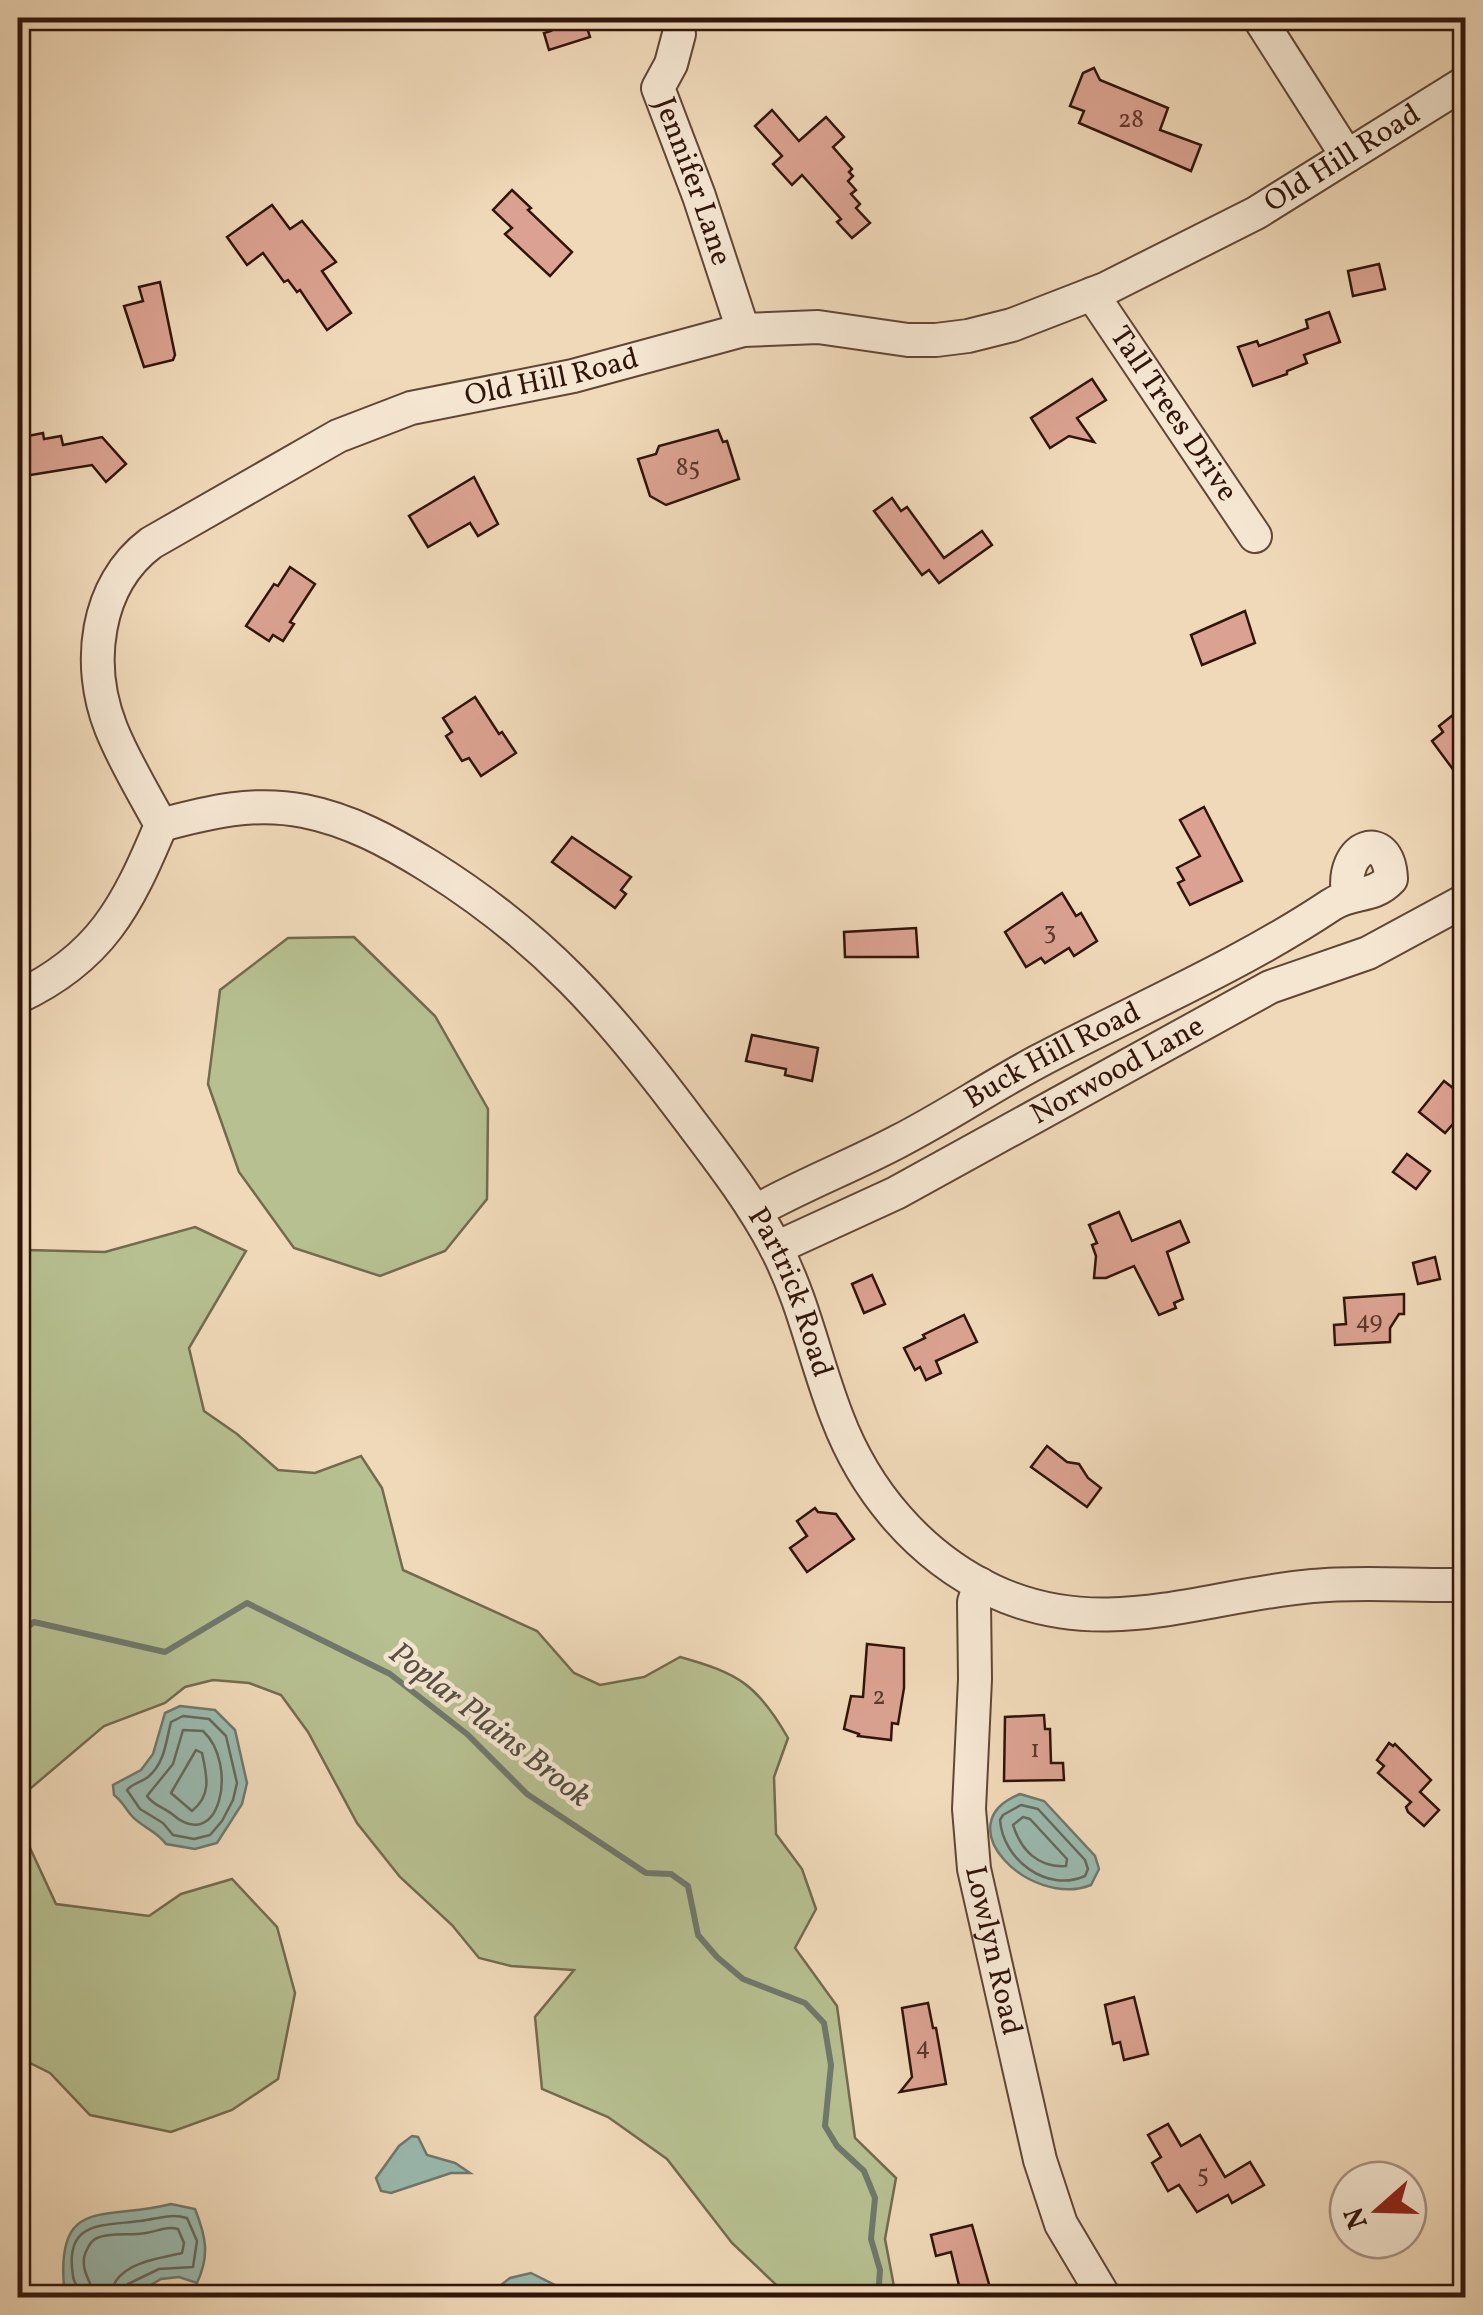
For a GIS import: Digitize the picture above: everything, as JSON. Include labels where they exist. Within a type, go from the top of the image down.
[{"type":"street","points":[[1259,18],[1347,156]]},
{"type":"street","name":"Jennifer Lane","points":[[679,34],[671,64],[658,88],[743,330]]},
{"type":"street","name":"Old Hill Road","points":[[161,825],[112,730],[98,676],[99,638],[106,604],[118,578],[140,550],[316,448],[372,420],[410,408],[574,376],[743,330],[818,327],[908,340],[952,338],[1012,324],[1092,294],[1256,213],[1466,82]]},
{"type":"street","name":"Tall Trees Drive","points":[[1092,294],[1255,536]]},
{"type":"street","name":"Partrick Road","points":[[161,825],[238,808],[266,806],[308,812],[374,834],[448,878],[528,937],[584,990],[633,1046],[756,1211],[800,1305],[836,1416],[866,1476],[912,1534],[980,1584],[1039,1607],[1108,1616],[1173,1611],[1310,1586],[1466,1585]]},
{"type":"street","points":[[18,997],[70,968],[100,941],[124,907],[161,825]]},
{"type":"street","name":"Buck Hill Road","points":[[756,1211],[832,1170],[897,1142],[1036,1062],[1247,955],[1348,894]]},
{"type":"street","name":"Norwood Lane","points":[[776,1248],[896,1193],[1270,986],[1368,953],[1464,901]]},
{"type":"street","name":"Lowlyn Road","points":[[980,1584],[974,1614],[968,1809],[974,1869],[1050,2195],[1076,2253],[1105,2298]]},
{"type":"green space","points":[[354,937],[435,1016],[488,1109],[487,1199],[445,1251],[380,1276],[294,1248],[239,1172],[208,1084],[220,990],[288,938]]},
{"type":"green space","points":[[195,1227],[246,1251],[189,1348],[204,1411],[278,1470],[315,1473],[361,1456],[382,1488],[403,1570],[537,1631],[574,1673],[600,1685],[644,1677],[680,1657],[732,1676],[756,1693],[777,1720],[788,1738],[774,1777],[776,1834],[802,1869],[816,1909],[795,1948],[837,2006],[855,2138],[896,2178],[885,2239],[896,2297],[789,2297],[732,2243],[667,2159],[608,2117],[542,2089],[535,2017],[574,1970],[511,1966],[479,1958],[452,1925],[400,1877],[357,1823],[308,1732],[281,1695],[249,1683],[213,1680],[185,1687],[165,1703],[104,1726],[18,1799],[18,1256],[28,1250],[105,1252]]},
{"type":"green space","points":[[18,1822],[56,1904],[149,1916],[181,1894],[232,1879],[277,1927],[295,1993],[278,2079],[232,2110],[171,2132],[90,2115],[50,2073],[18,2057]]},
{"type":"water","points":[[180,1706],[215,1710],[235,1730],[247,1783],[242,1804],[217,1843],[195,1849],[166,1844],[135,1819],[114,1795],[113,1785],[141,1770],[153,1754],[165,1713]]},
{"type":"water","points":[[1020,1794],[1044,1801],[1095,1856],[1099,1869],[1091,1885],[1067,1889],[1043,1885],[1004,1860],[993,1842],[990,1824],[999,1808]]},
{"type":"water","points":[[412,2136],[418,2137],[427,2155],[455,2163],[470,2173],[451,2173],[391,2193],[381,2191],[376,2178],[399,2146]]},
{"type":"water","points":[[171,2204],[195,2209],[199,2219],[205,2255],[197,2283],[179,2277],[161,2279],[129,2298],[76,2297],[64,2287],[68,2238],[77,2225],[106,2213]]},
{"type":"water","points":[[531,2273],[572,2297],[493,2297],[495,2290],[510,2278]]},
{"type":"building","points":[[547,18],[584,18],[590,37],[549,50],[544,33],[551,31]]},
{"type":"building","points":[[1094,68],[1100,80],[1168,108],[1160,130],[1201,145],[1191,171],[1079,123],[1084,111],[1070,106],[1083,73]]},
{"type":"building","points":[[772,110],[799,141],[826,117],[844,137],[833,147],[852,169],[849,172],[853,176],[848,181],[856,190],[851,194],[860,204],[856,208],[870,223],[852,238],[837,222],[841,219],[802,175],[792,185],[773,164],[782,156],[755,126]]},
{"type":"building","points":[[512,190],[572,252],[550,276],[505,234],[512,228],[493,210]]},
{"type":"building","points":[[272,205],[290,229],[302,221],[336,262],[322,271],[351,313],[327,330],[300,290],[297,292],[288,280],[284,282],[263,253],[247,265],[227,237]]},
{"type":"building","points":[[1379,264],[1385,289],[1353,296],[1348,271]]},
{"type":"building","points":[[160,282],[175,355],[173,360],[144,367],[124,306],[143,301],[139,287]]},
{"type":"building","points":[[1329,312],[1340,342],[1304,355],[1307,363],[1253,386],[1238,347],[1257,341],[1259,346],[1308,328],[1306,320]]},
{"type":"building","points":[[1092,379],[1106,400],[1077,418],[1094,442],[1069,436],[1050,448],[1031,418]]},
{"type":"building","points":[[718,430],[723,442],[727,441],[739,479],[666,505],[650,496],[638,459],[656,454],[659,446]]},
{"type":"building","points":[[43,433],[44,439],[61,436],[63,445],[102,437],[126,464],[106,482],[92,465],[18,477],[18,438]]},
{"type":"building","points":[[474,477],[498,524],[478,536],[470,523],[428,547],[409,516]]},
{"type":"building","points":[[892,498],[901,511],[907,507],[944,558],[982,531],[992,545],[939,583],[929,570],[922,575],[874,511]]},
{"type":"building","points":[[290,567],[315,584],[290,622],[294,624],[283,641],[273,635],[269,641],[246,626]]},
{"type":"building","points":[[1245,611],[1255,643],[1202,665],[1191,635]]},
{"type":"building","points":[[475,697],[516,753],[481,776],[469,758],[462,761],[446,736],[452,732],[443,718]]},
{"type":"building","points":[[1458,711],[1466,720],[1466,787],[1432,741],[1443,732],[1439,726]]},
{"type":"building","points":[[1204,807],[1242,881],[1190,905],[1178,883],[1184,880],[1177,868],[1200,856],[1180,820]]},
{"type":"building","points":[[572,837],[631,877],[621,890],[626,894],[615,908],[552,862]]},
{"type":"building","points":[[1062,893],[1076,916],[1081,913],[1097,941],[1074,956],[1069,948],[1045,963],[1041,958],[1026,967],[1005,932]]},
{"type":"building","points":[[916,928],[918,957],[845,957],[844,932]]},
{"type":"building","points":[[752,1035],[818,1048],[812,1081],[785,1075],[786,1069],[746,1061]]},
{"type":"building","points":[[1466,1072],[1466,1109],[1445,1133],[1419,1112],[1444,1081],[1453,1088]]},
{"type":"building","points":[[1407,1154],[1430,1171],[1416,1189],[1393,1172]]},
{"type":"building","points":[[1119,1212],[1132,1241],[1180,1221],[1189,1242],[1167,1252],[1183,1299],[1174,1303],[1176,1308],[1159,1315],[1134,1266],[1106,1278],[1094,1278],[1096,1256],[1092,1245],[1097,1243],[1089,1225]]},
{"type":"building","points":[[1435,1257],[1440,1279],[1418,1284],[1413,1263]]},
{"type":"building","points":[[872,1275],[885,1304],[864,1313],[852,1284]]},
{"type":"building","points":[[1404,1294],[1404,1314],[1399,1314],[1390,1328],[1390,1342],[1335,1345],[1334,1325],[1346,1324],[1344,1298]]},
{"type":"building","points":[[964,1315],[977,1342],[936,1361],[941,1373],[926,1380],[920,1367],[915,1370],[904,1348]]},
{"type":"building","points":[[1047,1446],[1067,1462],[1079,1464],[1101,1488],[1087,1507],[1031,1467]]},
{"type":"building","points":[[815,1508],[818,1512],[836,1514],[854,1539],[807,1572],[790,1548],[807,1536],[797,1521]]},
{"type":"building","points":[[867,1644],[904,1648],[904,1688],[898,1724],[892,1723],[891,1740],[858,1736],[844,1729],[851,1696],[863,1697]]},
{"type":"building","points":[[1044,1715],[1045,1729],[1050,1729],[1051,1763],[1063,1763],[1064,1780],[1004,1781],[1005,1717]]},
{"type":"building","points":[[1389,1743],[1395,1744],[1431,1780],[1420,1792],[1439,1810],[1424,1826],[1408,1812],[1406,1807],[1411,1802],[1378,1773],[1384,1766],[1377,1760]]},
{"type":"building","points":[[1134,1997],[1148,2054],[1124,2060],[1120,2042],[1113,2044],[1105,2005]]},
{"type":"building","points":[[928,2003],[946,2084],[900,2092],[912,2077],[902,2008]]},
{"type":"building","points":[[1168,2124],[1181,2146],[1200,2135],[1225,2177],[1250,2162],[1264,2185],[1232,2203],[1228,2195],[1197,2212],[1179,2185],[1168,2191],[1152,2163],[1161,2157],[1148,2135]]},
{"type":"building","points":[[972,2225],[991,2291],[962,2298],[951,2252],[936,2256],[931,2235]]},
{"type":"waterway","name":"Poplar Plains Brook","points":[[18,1634],[34,1622],[165,1652],[247,1603],[390,1674],[467,1734],[527,1794],[646,1873],[671,1874],[688,1886],[698,1935],[717,1957],[743,1979],[805,2003],[824,2023],[831,2065],[825,2126],[837,2146],[864,2171],[875,2198],[871,2239],[880,2270],[878,2298]]}]
